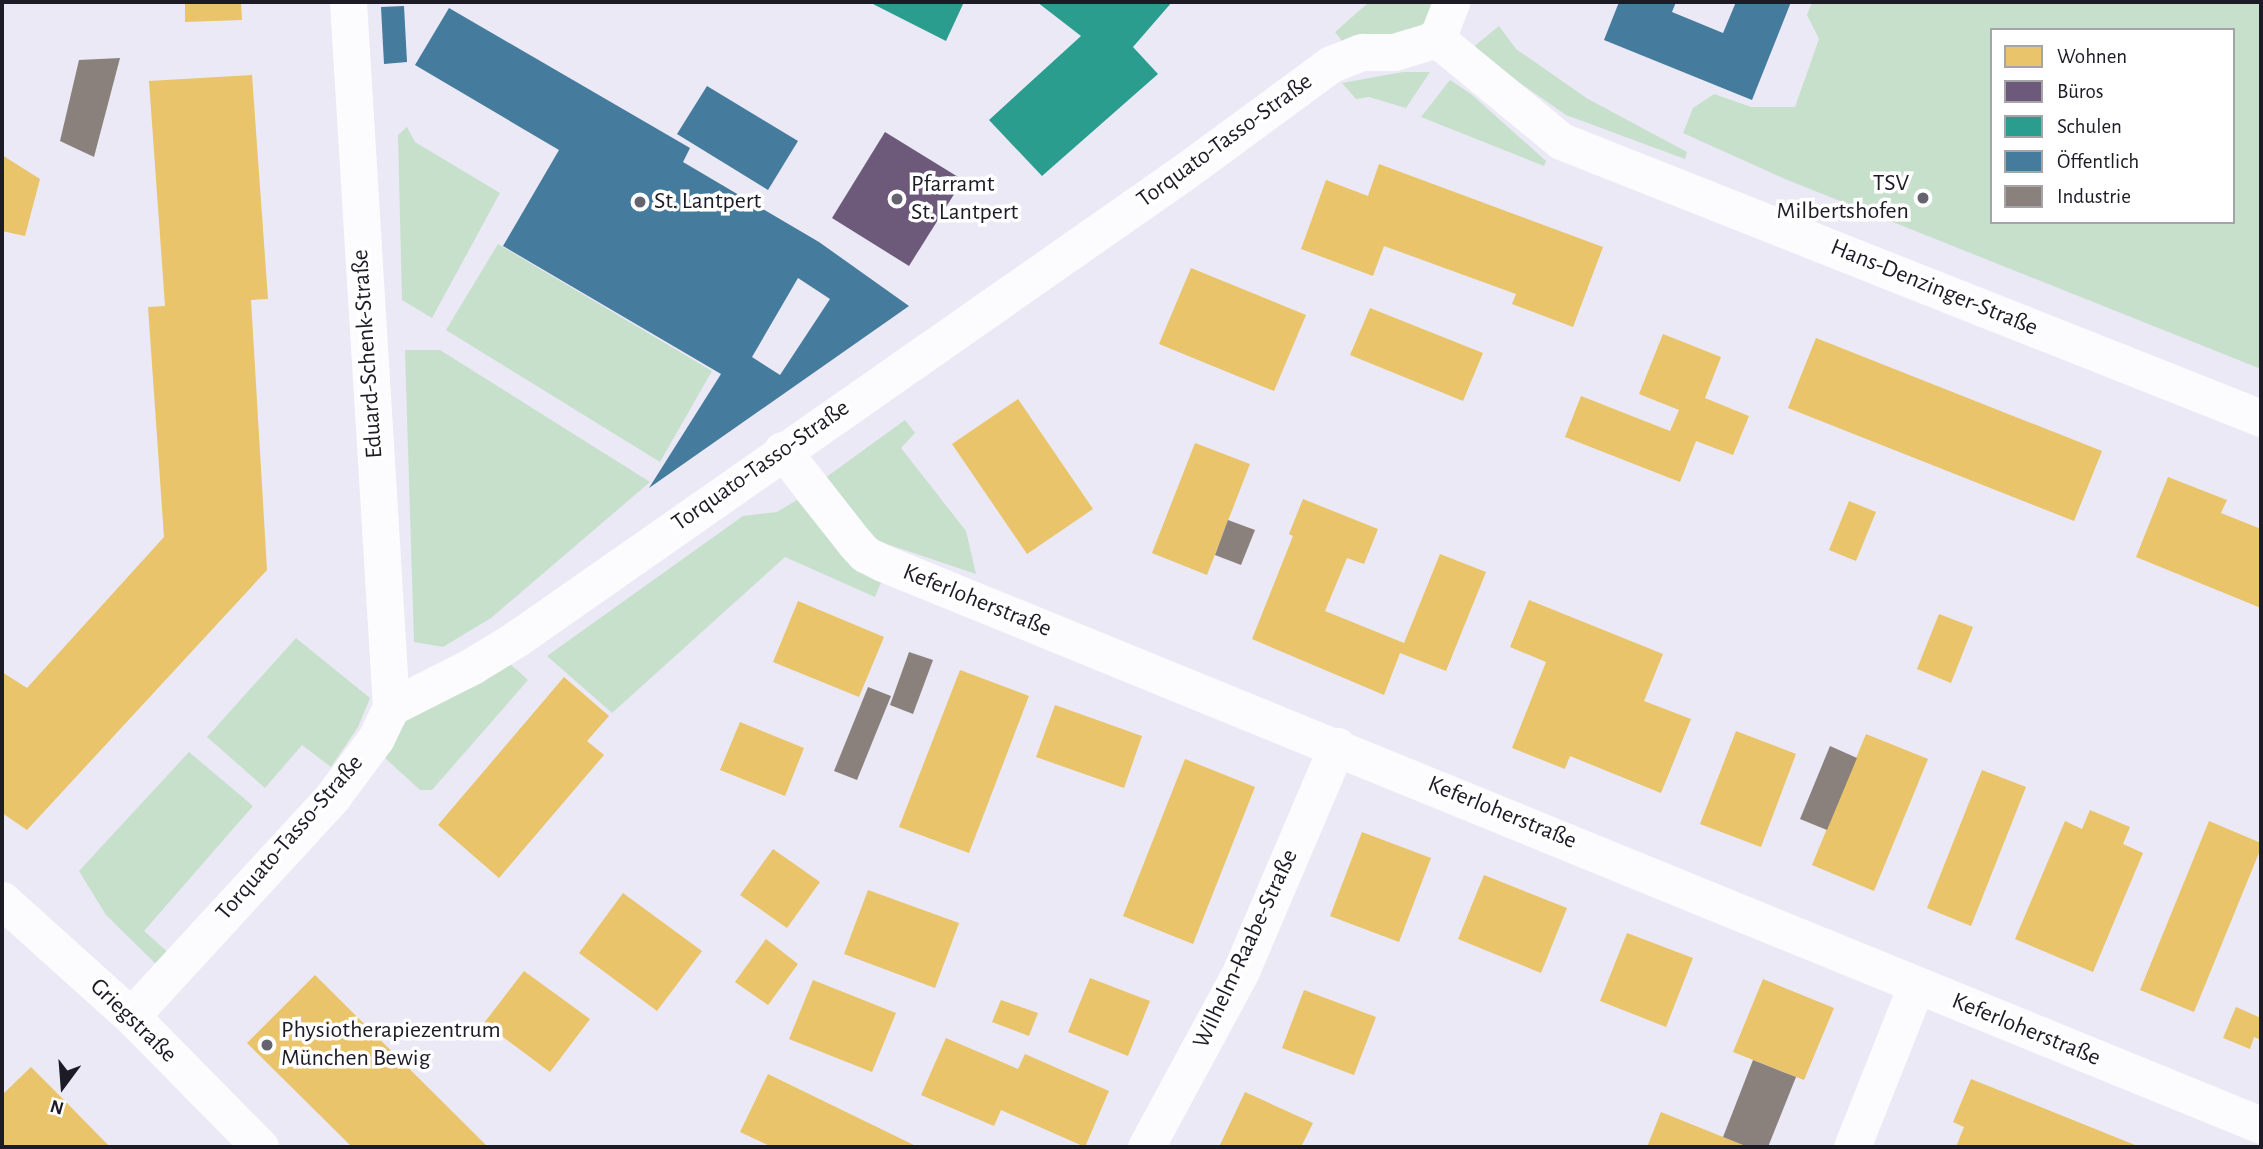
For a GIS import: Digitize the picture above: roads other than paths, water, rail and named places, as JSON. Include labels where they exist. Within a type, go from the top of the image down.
[{"type":"street","name":"Eduard-Schenk-Straße","points":[[348,2],[391,706]]},
{"type":"street","points":[[1437,39],[1451,2]]},
{"type":"street","name":"Torquato-Tasso-Straße","points":[[131,1016],[333,796],[376,738],[391,706],[472,666],[516,639],[782,450],[1184,172],[1331,64],[1363,52],[1394,52],[1437,39]]},
{"type":"street","name":"Hans-Denzinger-Straße","points":[[1437,39],[1562,141],[2261,418]]},
{"type":"street","name":"Keferloherstraße","points":[[782,450],[865,554],[2261,1125]]},
{"type":"street","name":"Wilhelm-Raabe-Straße","points":[[1146,1147],[1241,971],[1337,746]]},
{"type":"street","name":"Griegstraße","points":[[2,900],[131,1016],[260,1147]]},
{"type":"street","points":[[1852,1147],[1916,986]]},
{"type":"place","name":"TSV Milbertshofen","points":[[1923,198]]},
{"type":"place","name":"Pfarramt St. Lantpert","points":[[897,199]]},
{"type":"place","name":"St. Lantpert","points":[[640,202]]},
{"type":"place","name":"Physiotherapiezentrum München Bewig","points":[[267,1045]]}]
